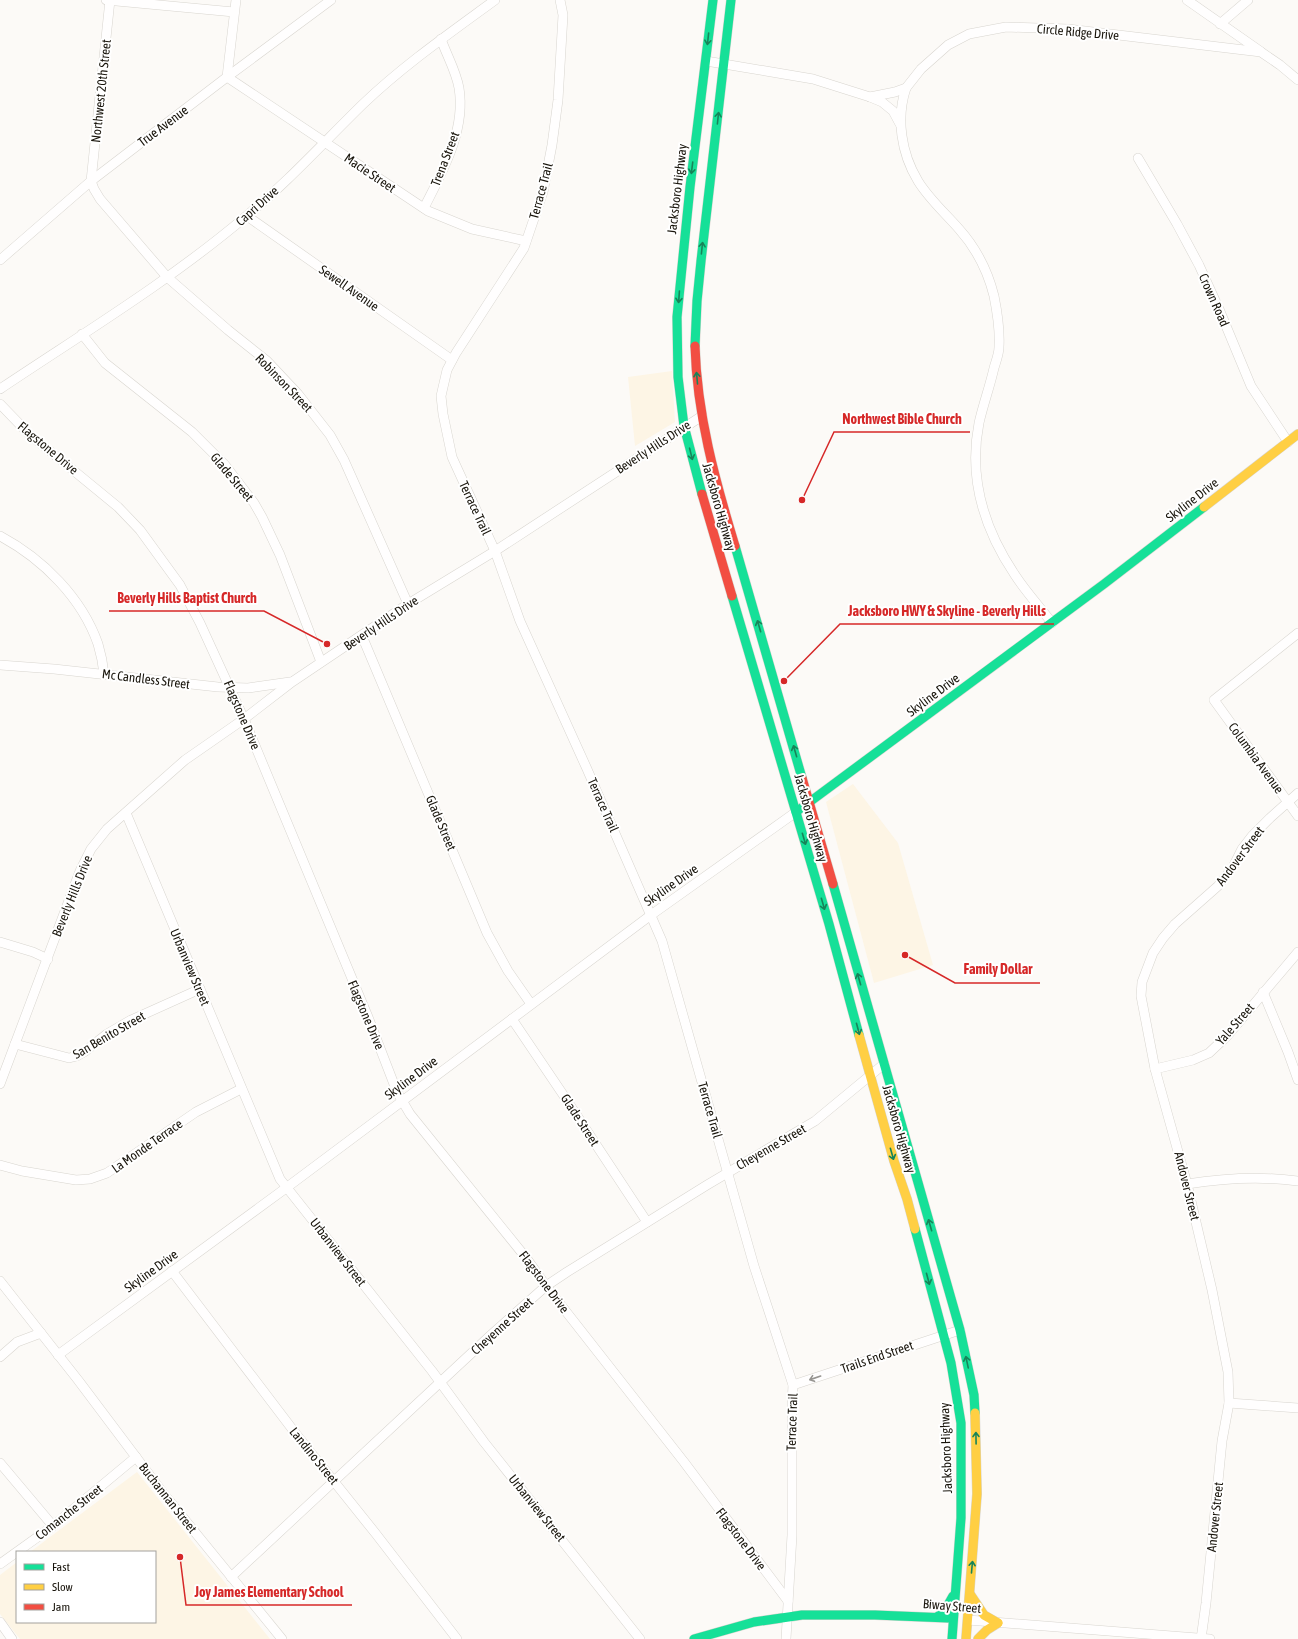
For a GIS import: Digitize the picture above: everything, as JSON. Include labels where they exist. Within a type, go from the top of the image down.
[{"type":"main road","name":"Jacksboro Highway","points":[[713,0],[690,187],[677,317],[678,377],[684,426],[735,609],[796,812],[871,1075],[955,1383],[961,1423],[961,1518],[952,1639]]},
{"type":"main road","name":"Jacksboro Highway","points":[[731,0],[698,280],[695,346],[697,381],[702,416],[719,492],[810,802],[960,1330],[974,1395],[976,1420],[977,1494],[966,1639]]},
{"type":"main road","name":"Skyline Drive","points":[[796,812],[1106,583],[1298,434]]},
{"type":"main road","points":[[735,609],[753,605]]},
{"type":"main road","points":[[902,1185],[917,1180]]},
{"type":"main road","points":[[937,1617],[944,1612],[956,1592]]},
{"type":"main road","points":[[970,1594],[986,1619],[998,1623]]},
{"type":"main road","name":"Biway Street","points":[[694,1639],[754,1622],[802,1615],[937,1617],[968,1620]]},
{"type":"main road","points":[[978,1639],[998,1623]]},
{"type":"street","points":[[106,0],[234,12]]},
{"type":"street","name":"Northwest 20th Street","points":[[91,181],[110,0]]},
{"type":"street","points":[[227,77],[236,0]]},
{"type":"street","name":"True Avenue","points":[[0,260],[91,181],[331,0]]},
{"type":"street","name":"Capri Drive","points":[[0,389],[166,277],[219,239],[246,216],[380,89],[413,60],[495,0]]},
{"type":"street","name":"Terrace Trail","points":[[560,0],[563,16],[558,100],[543,192],[524,248],[447,370],[441,396],[443,414],[452,457],[494,551],[520,621],[662,941],[754,1266],[793,1385],[792,1535],[786,1639]]},
{"type":"street","points":[[1187,0],[1261,52]]},
{"type":"street","points":[[1220,24],[1248,0]]},
{"type":"street","name":"Circle Ridge Drive","points":[[906,88],[921,69],[948,45],[969,34],[1006,27],[1068,29],[1261,52],[1298,80]]},
{"type":"street","name":"Trena Street","points":[[424,208],[440,176],[451,149],[457,129],[459,110],[459,90],[455,74],[441,39]]},
{"type":"street","points":[[706,61],[813,79],[870,97],[882,102],[893,111],[900,125],[906,153],[917,180],[930,198],[960,231],[975,251],[985,271],[994,296],[999,348],[976,444],[976,481],[984,515],[999,549],[1016,576],[1052,623]]},
{"type":"street","name":"Macie Street","points":[[227,77],[428,211],[472,229],[526,241]]},
{"type":"street","points":[[870,97],[895,92],[906,88]]},
{"type":"street","points":[[900,125],[901,106],[906,88]]},
{"type":"street","name":"Crown Road","points":[[1138,158],[1199,265],[1251,386],[1288,442]]},
{"type":"street","name":"Robinson Street","points":[[91,181],[94,190],[100,199],[166,277],[267,361],[298,394],[330,435],[344,460],[408,604]]},
{"type":"street","name":"Sewell Avenue","points":[[246,216],[452,360]]},
{"type":"street","name":"Glade Street","points":[[82,334],[105,363],[192,432],[225,465],[254,503],[280,555],[321,662]]},
{"type":"street","name":"Flagstone Drive","points":[[0,404],[29,434],[118,506],[140,530],[180,585],[231,688],[402,1101],[410,1114],[527,1260],[684,1462],[788,1601]]},
{"type":"street","name":"Beverly Hills Drive","points":[[0,1084],[80,871],[92,849],[107,829],[185,760],[244,719],[292,682],[408,604],[494,551],[684,426],[702,416]]},
{"type":"street","points":[[0,536],[11,542],[48,571],[75,600],[85,616],[98,644],[104,674]]},
{"type":"street","name":"Columbia Avenue","points":[[1298,633],[1214,700],[1298,816]]},
{"type":"street","name":"Glade Street","points":[[362,636],[487,933],[505,965],[531,1004]]},
{"type":"street","name":"Mc Candless Street","points":[[0,665],[54,669],[231,688],[248,688],[292,682]]},
{"type":"street","name":"Andover Street","points":[[1204,1639],[1206,1603],[1222,1441],[1229,1403],[1228,1372],[1221,1331],[1187,1184],[1154,1069],[1141,996],[1142,982],[1153,954],[1163,938],[1176,924],[1218,886],[1233,867],[1242,849],[1252,836],[1298,793]]},
{"type":"street","name":"Skyline Drive","points":[[58,1355],[286,1188],[651,915],[796,812]]},
{"type":"street","name":"Urbanview Street","points":[[126,813],[280,1179],[440,1382],[484,1442],[640,1639]]},
{"type":"street","points":[[0,942],[27,949],[48,959]]},
{"type":"street","name":"Yale Street","points":[[1154,1069],[1193,1060],[1208,1053],[1226,1036],[1298,952]]},
{"type":"street","name":"San Benito Street","points":[[15,1044],[69,1058],[77,1056],[107,1034],[131,1020],[200,989]]},
{"type":"street","points":[[1263,992],[1298,1080]]},
{"type":"street","name":"Glade Street","points":[[512,1019],[647,1222]]},
{"type":"street","name":"Cheyenne Street","points":[[231,1577],[440,1382],[546,1286],[647,1222],[815,1121],[884,1064]]},
{"type":"street","name":"La Monde Terrace","points":[[0,1165],[76,1180],[90,1179],[107,1173],[196,1112],[241,1089]]},
{"type":"street","points":[[1187,1184],[1248,1177],[1298,1181]]},
{"type":"street","name":"Landino Street","points":[[172,1271],[296,1434],[376,1534],[456,1639]]},
{"type":"street","name":"Buchannan Street","points":[[0,1281],[163,1494],[282,1639]]},
{"type":"street","name":"Trails End Street","points":[[793,1385],[931,1338],[960,1330]]},
{"type":"street","points":[[0,1357],[17,1342],[41,1333]]},
{"type":"street","points":[[1229,1403],[1298,1408]]},
{"type":"street","name":"Comanche Street","points":[[18,1551],[53,1526],[136,1457]]},
{"type":"street","points":[[0,1463],[53,1526]]},
{"type":"street","name":"Comanche Street","points":[[0,1564],[16,1553]]},
{"type":"street","name":"Biway Street","points":[[968,1620],[1161,1637],[1204,1639]]},
{"type":"street","points":[[0,1622],[12,1639]]},
{"type":"shaded area","points":[[672,371],[675,422],[635,446],[628,377]]},
{"type":"shaded area","points":[[853,784],[898,843],[933,965],[874,983],[826,802]]},
{"type":"shaded area","points":[[137,1472],[270,1639],[20,1639],[0,1614],[0,1575],[16,1563],[16,1623],[156,1623],[156,1551],[31,1551]]},
{"type":"traffic: fast","points":[[702,494],[684,426],[678,377],[677,317],[690,187],[713,0]]},
{"type":"traffic: fast","points":[[695,346],[701,261],[731,0]]},
{"type":"traffic: fast","points":[[796,812],[1104,584],[1204,507]]},
{"type":"traffic: fast","points":[[735,546],[802,778]]},
{"type":"traffic: fast","points":[[732,596],[829,924],[859,1035]]},
{"type":"traffic: fast","points":[[833,884],[960,1330],[974,1395],[975,1413]]},
{"type":"traffic: fast","points":[[915,1229],[951,1363],[961,1423],[961,1518],[952,1639]]},
{"type":"traffic: fast","points":[[937,1617],[944,1612],[953,1596]]},
{"type":"traffic: fast","points":[[694,1639],[754,1622],[802,1615],[875,1615],[948,1618]]},
{"type":"traffic: slow","points":[[1204,507],[1298,434]]},
{"type":"traffic: slow","points":[[859,1035],[894,1161],[907,1199],[915,1229]]},
{"type":"traffic: slow","points":[[966,1639],[977,1494],[975,1413]]},
{"type":"traffic: slow","points":[[970,1594],[984,1615],[998,1623]]},
{"type":"traffic: slow","points":[[978,1639],[987,1630],[998,1623]]},
{"type":"traffic: jam","points":[[695,346],[696,372],[703,422],[714,472],[735,546]]},
{"type":"traffic: jam","points":[[702,494],[732,596]]},
{"type":"traffic: jam","points":[[802,778],[833,884]]},
{"type":"place","name":"Northwest Bible Church","points":[[802,500]]},
{"type":"place","name":"Beverly Hills Baptist Church","points":[[327,644]]},
{"type":"place","name":"Jacksboro HWY & Skyline - Beverly Hills","points":[[784,681]]},
{"type":"place","name":"Family Dollar","points":[[905,955]]},
{"type":"place","name":"Joy James Elementary School","points":[[180,1557]]}]
